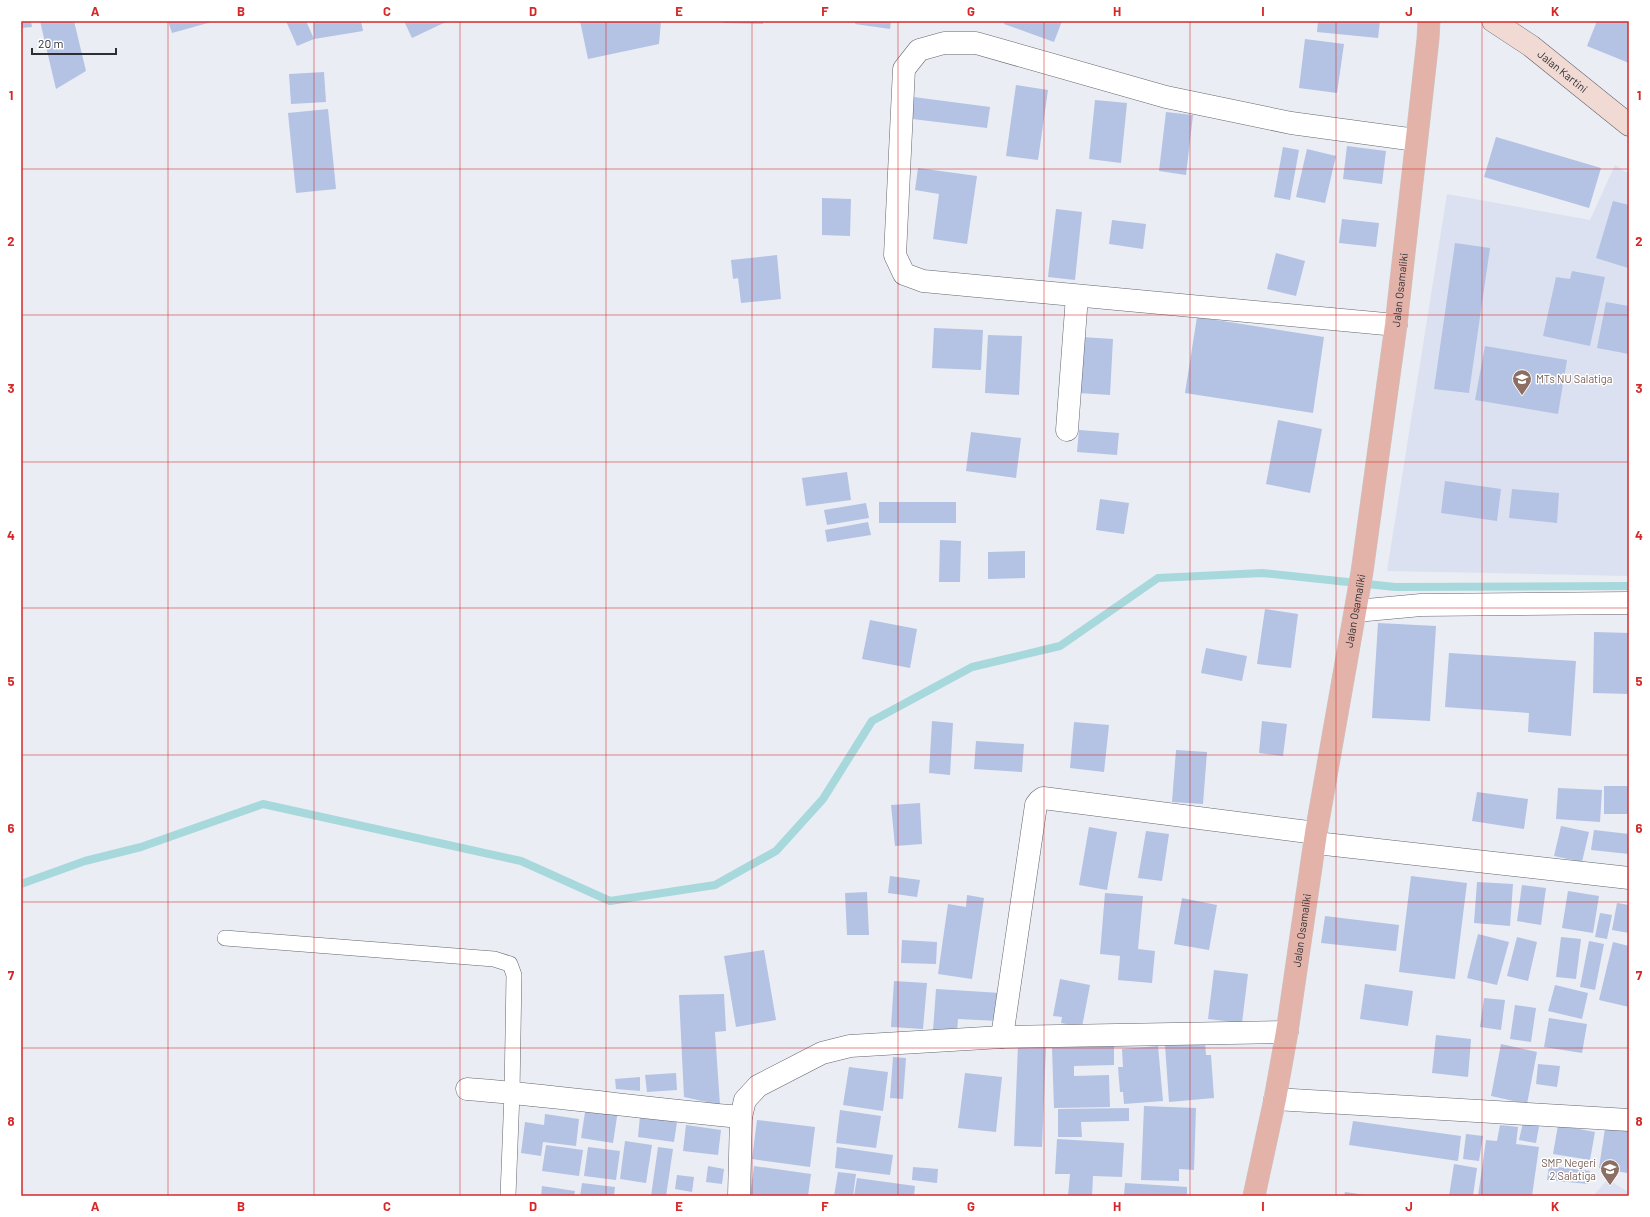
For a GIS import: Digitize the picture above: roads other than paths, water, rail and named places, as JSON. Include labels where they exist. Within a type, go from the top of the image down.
[{"type":"main road","name":"Jalan Osamaliki","points":[[1254,1196],[1275,1099],[1287,1032],[1316,838],[1357,606],[1396,325],[1428,21]]},
{"type":"main road","name":"Jalan Kartini","points":[[1494,21],[1531,46],[1629,125]]},
{"type":"street","points":[[1396,325],[923,281],[904,274],[895,255],[904,69],[919,50],[944,43],[976,43],[1166,97],[1291,123],[1416,140]]},
{"type":"street","points":[[1067,430],[1077,296]]},
{"type":"street","points":[[1357,606],[1629,603]]},
{"type":"street","points":[[1002,1037],[1036,805],[1043,798],[1316,838],[1629,878]]},
{"type":"street","points":[[739,1196],[741,1117],[745,1100],[758,1086],[822,1053],[850,1046],[1002,1037],[1287,1032]]},
{"type":"street","points":[[467,1089],[679,1112],[741,1117]]},
{"type":"street","points":[[1275,1099],[1629,1120]]},
{"type":"lane","points":[[225,938],[494,959],[510,964],[514,975],[512,1093],[508,1196]]},
{"type":"waterway","points":[[21,884],[85,861],[141,847],[263,804],[521,861],[610,901],[715,885],[776,851],[823,799],[872,721],[972,667],[1060,646],[1158,578],[1262,573],[1395,587],[1629,586]]},
{"type":"place","name":"MTs NU Salatiga","points":[[1522,396]]},
{"type":"place","name":"SMP Negeri 2 Salatiga","points":[[1610,1186]]}]
